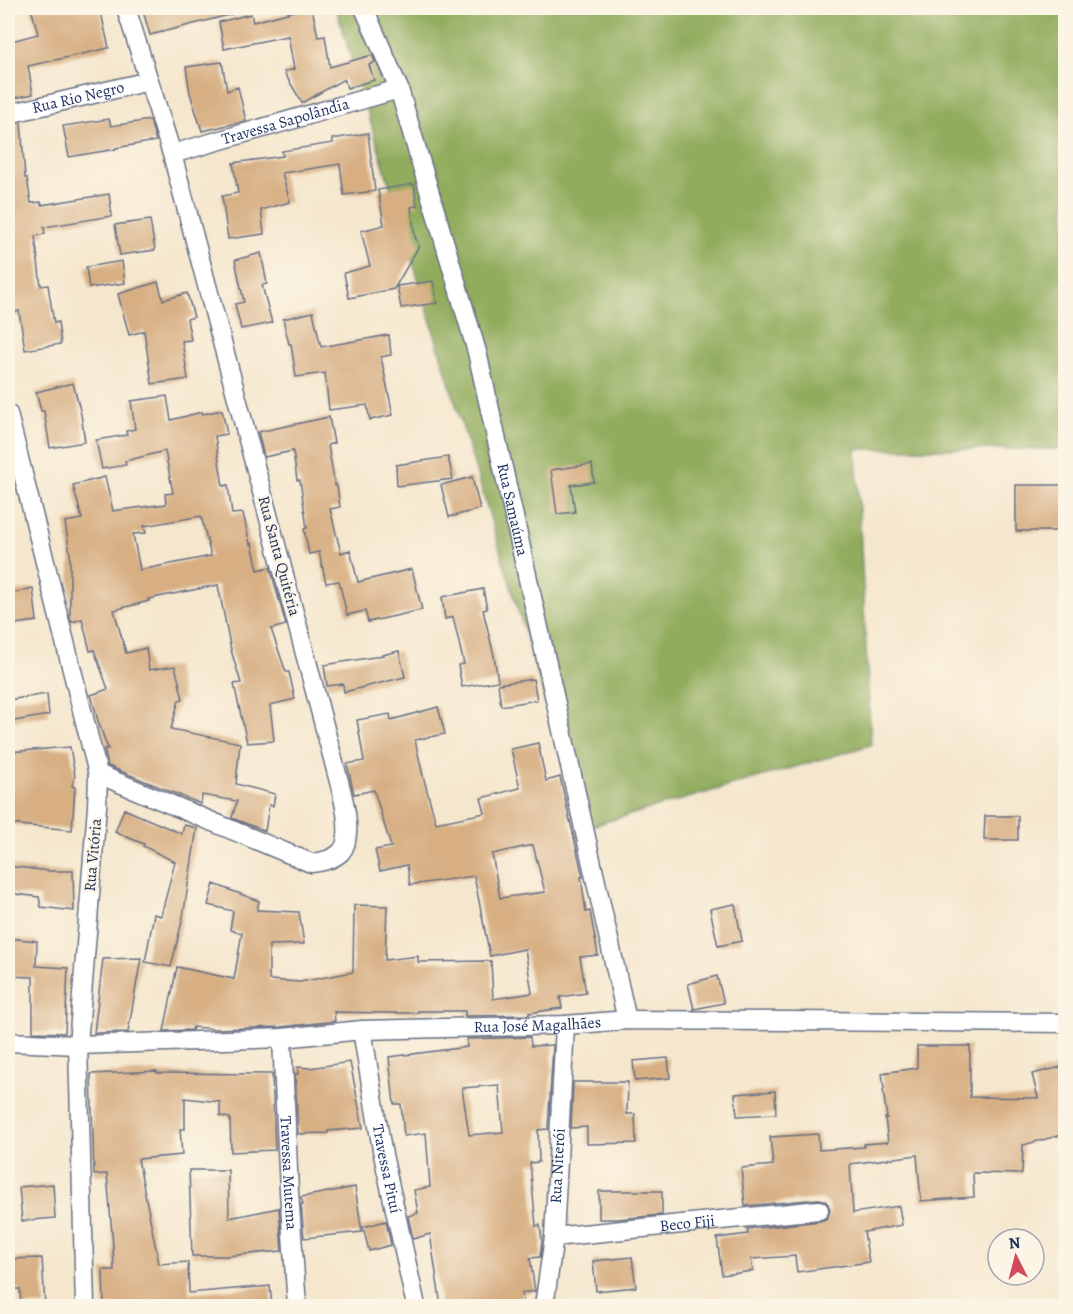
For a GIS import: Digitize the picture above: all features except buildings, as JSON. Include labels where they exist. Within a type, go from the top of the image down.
[{"type":"street","name":"Rua Santa Quitéria","points":[[98,774],[311,863],[325,861],[336,856],[344,850],[347,840],[346,816],[333,759],[172,154],[126,8]]},
{"type":"street","name":"Rua Samaúma","points":[[364,8],[399,89],[477,352],[627,1020]]},
{"type":"street","name":"Rua Rio Negro","points":[[8,114],[149,81]]},
{"type":"street","name":"Travessa Sapolândia","points":[[172,154],[399,89]]},
{"type":"street","name":"Rua Vitória","points":[[8,414],[98,774],[78,1045],[85,1306]]},
{"type":"street","name":"Rua José Magalhães","points":[[8,1042],[78,1045],[282,1038],[362,1030],[565,1025],[627,1020],[1065,1023]]},
{"type":"street","name":"Rua Niterói","points":[[544,1306],[554,1237],[565,1025]]},
{"type":"street","name":"Travessa Pituí","points":[[362,1030],[382,1150],[416,1306]]},
{"type":"street","name":"Travessa Mutema","points":[[282,1038],[297,1306]]},
{"type":"street","name":"Beco Fiji","points":[[554,1237],[819,1210]]},
{"type":"green space","points":[[336,8],[1061,8],[1066,21],[1065,449],[856,449],[871,745],[584,828]]}]
